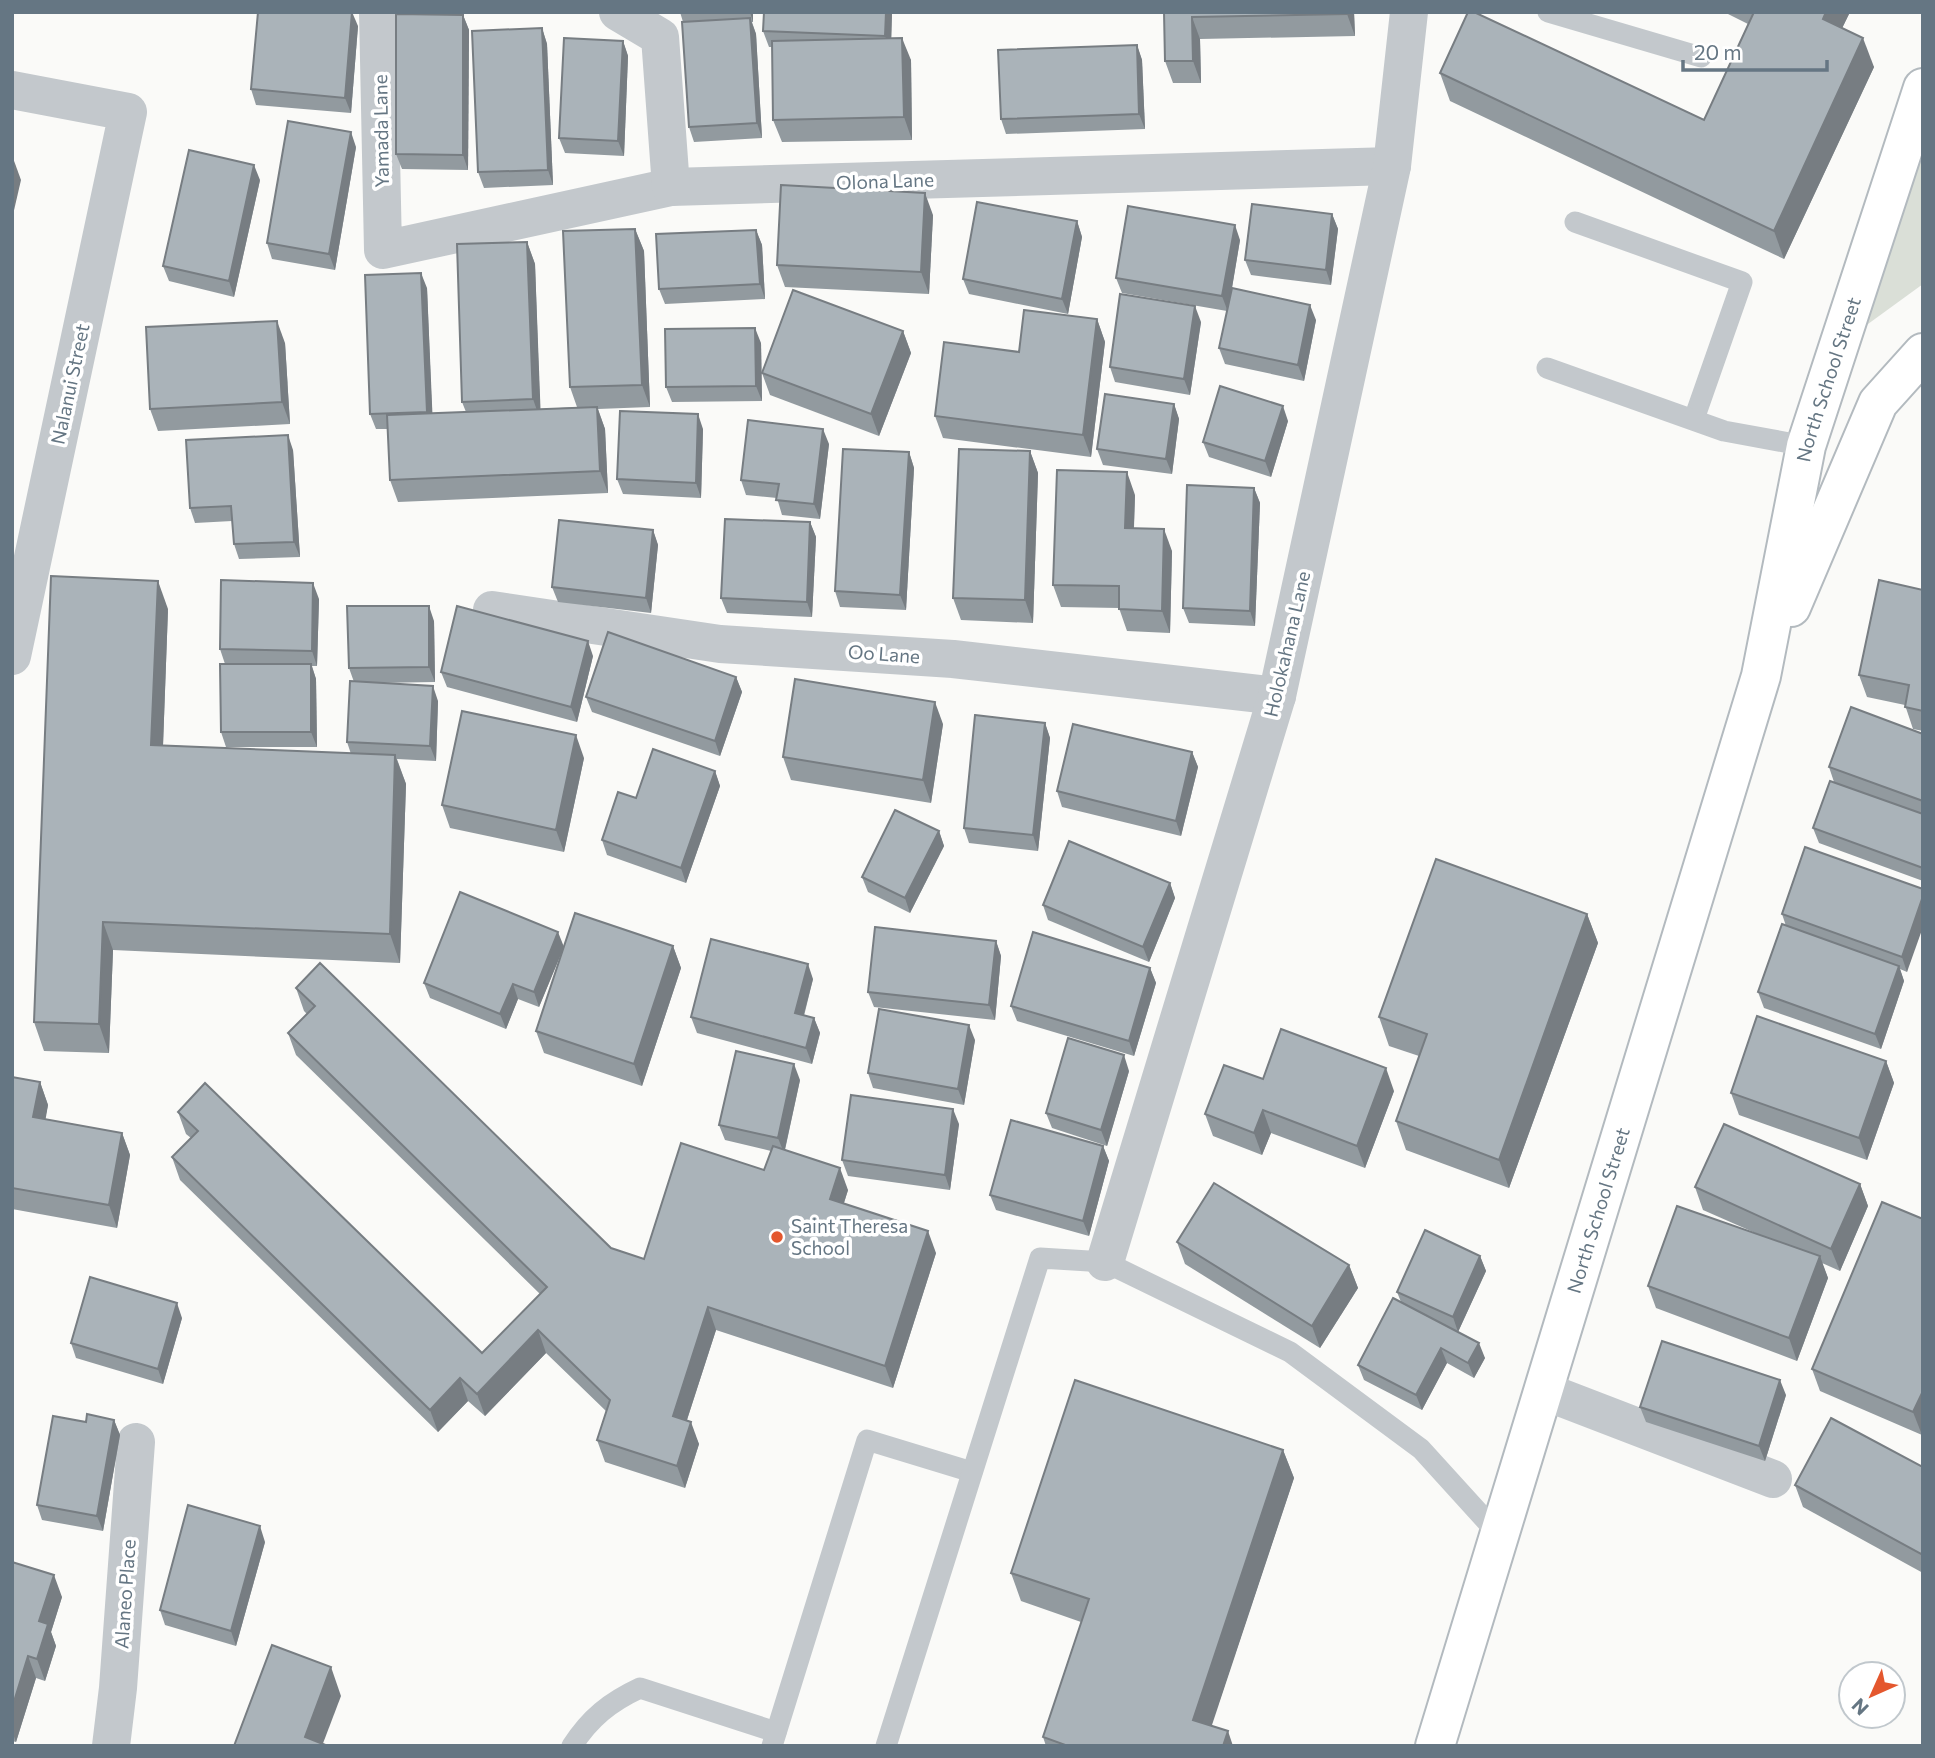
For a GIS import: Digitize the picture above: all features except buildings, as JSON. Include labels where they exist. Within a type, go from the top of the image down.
[{"type":"main road","name":"North School Street","points":[[1435,1746],[1761,676],[1806,446],[1923,89]]},
{"type":"main road","name":"North School Street","points":[[1761,676],[1878,402],[1923,353]]},
{"type":"street","name":"Yamada Lane","points":[[378,12],[383,250]]},
{"type":"street","points":[[618,12],[660,37],[671,187]]},
{"type":"street","name":"Holokahana Lane","points":[[1105,1262],[1277,696],[1392,166],[1409,12]]},
{"type":"street","name":"Nalanui Street","points":[[12,90],[128,112],[12,656]]},
{"type":"street","name":"Olona Lane","points":[[383,250],[671,187],[1392,166]]},
{"type":"street","name":"Oo Lane","points":[[492,610],[720,644],[953,659],[1277,696]]},
{"type":"street","points":[[1544,1391],[1773,1479]]},
{"type":"street","name":"Alaneo Place","points":[[111,1746],[119,1676],[136,1442]]},
{"type":"lane","points":[[1548,12],[1701,57]]},
{"type":"lane","points":[[1576,222],[1742,282],[1694,419]]},
{"type":"lane","points":[[1547,368],[1724,431],[1806,446]]},
{"type":"lane","points":[[886,1746],[1040,1258],[1105,1262],[1290,1352],[1421,1449],[1500,1536]]},
{"type":"lane","points":[[572,1746],[583,1728],[610,1702],[640,1688],[774,1739],[867,1440],[972,1472]]},
{"type":"shaded area","points":[[1916,149],[1923,160],[1923,284],[1857,332]]},
{"type":"place","name":"Saint Theresa School","points":[[777,1237]]}]
